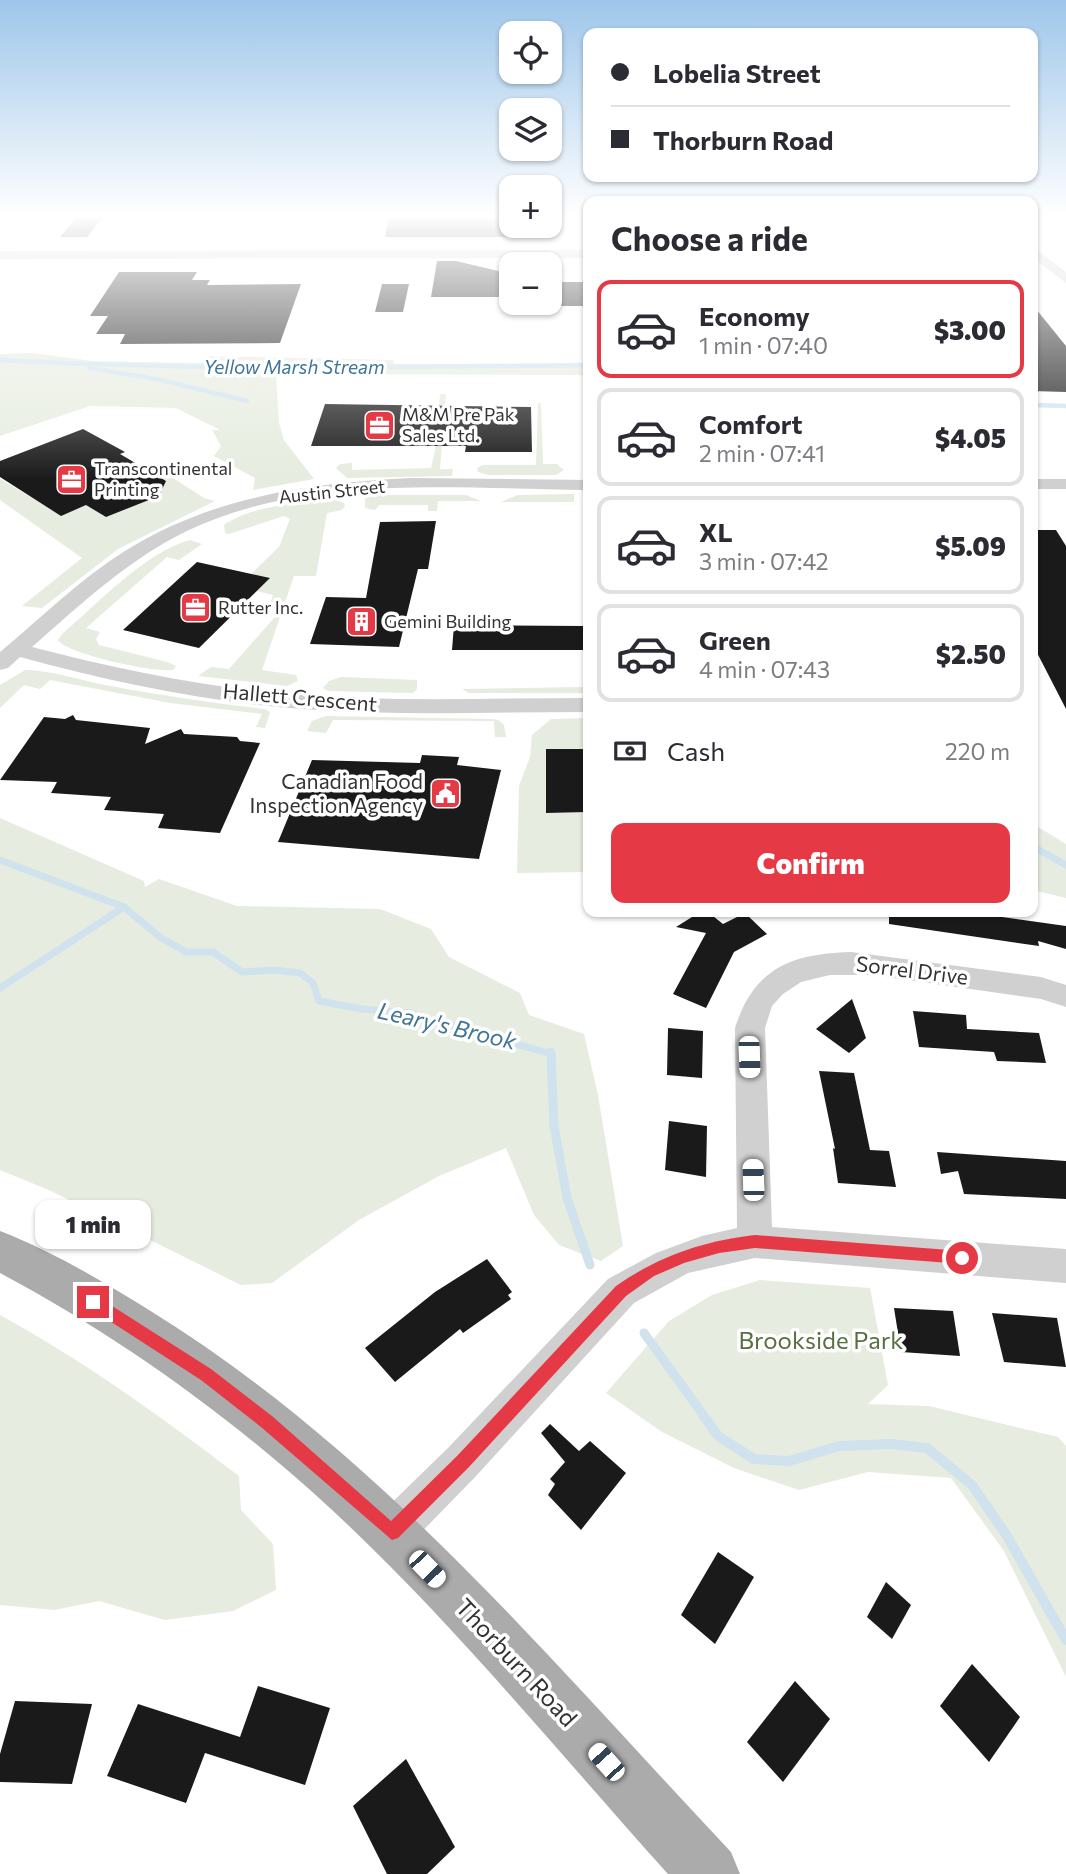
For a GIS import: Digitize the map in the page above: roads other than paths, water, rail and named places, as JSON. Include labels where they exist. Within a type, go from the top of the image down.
[{"type":"main road","name":"Thorburn Road","points":[[0,1251],[82,1296],[206,1375],[266,1421],[392,1532],[516,1661],[709,1874]]},
{"type":"street","points":[[1038,484],[1066,484]]},
{"type":"street","name":"Austin Street","points":[[8,656],[132,555],[189,524],[239,505],[290,494],[343,487],[583,485]]},
{"type":"street","name":"Hallett Crescent","points":[[8,656],[147,681],[300,702],[583,705]]},
{"type":"street","name":"Sorrel Drive","points":[[755,1241],[750,1028],[757,1004],[772,986],[796,972],[823,964],[855,962],[1041,988],[1066,996]]},
{"type":"street","points":[[392,1532],[463,1461],[621,1291],[649,1271],[682,1257],[719,1246],[755,1241],[1066,1266]]},
{"type":"waterway","name":"Yellow Marsh Stream","points":[[5,360],[0,360],[220,367],[583,365]]},
{"type":"waterway","points":[[89,368],[161,380],[247,401]]},
{"type":"waterway","name":"Yellow Marsh Stream","points":[[1038,405],[1066,406]]},
{"type":"waterway","points":[[1038,849],[1066,865]]},
{"type":"waterway","name":"Leary's Brook","points":[[0,860],[124,907]]},
{"type":"waterway","points":[[0,988],[124,907]]},
{"type":"waterway","name":"Leary's Brook","points":[[124,907],[160,937],[186,952],[213,952],[242,972],[274,970],[300,973],[313,983],[319,1001],[362,1009],[410,1013],[551,1054]]},
{"type":"waterway","name":"Leary's Brook","points":[[551,1052],[554,1126],[567,1198],[590,1265]]},
{"type":"waterway","name":"Leary's Brook","points":[[644,1333],[704,1416]]},
{"type":"waterway","name":"Leary's Brook","points":[[703,1415],[718,1436],[754,1459],[789,1461],[839,1446],[891,1444],[927,1448],[972,1485],[1007,1536],[1066,1640]]},
{"type":"place","name":"M&M Pre Pak Sales Ltd.","points":[[379,425]]},
{"type":"place","name":"Transcontinental Printing","points":[[71,479]]},
{"type":"place","name":"Rutter Inc.","points":[[195,608]]},
{"type":"place","name":"Gemini Building","points":[[361,622]]},
{"type":"place","name":"Canadian Food Inspection Agency","points":[[446,794]]},
{"type":"park label","name":"Brookside Park","points":[[821,1341]]}]
